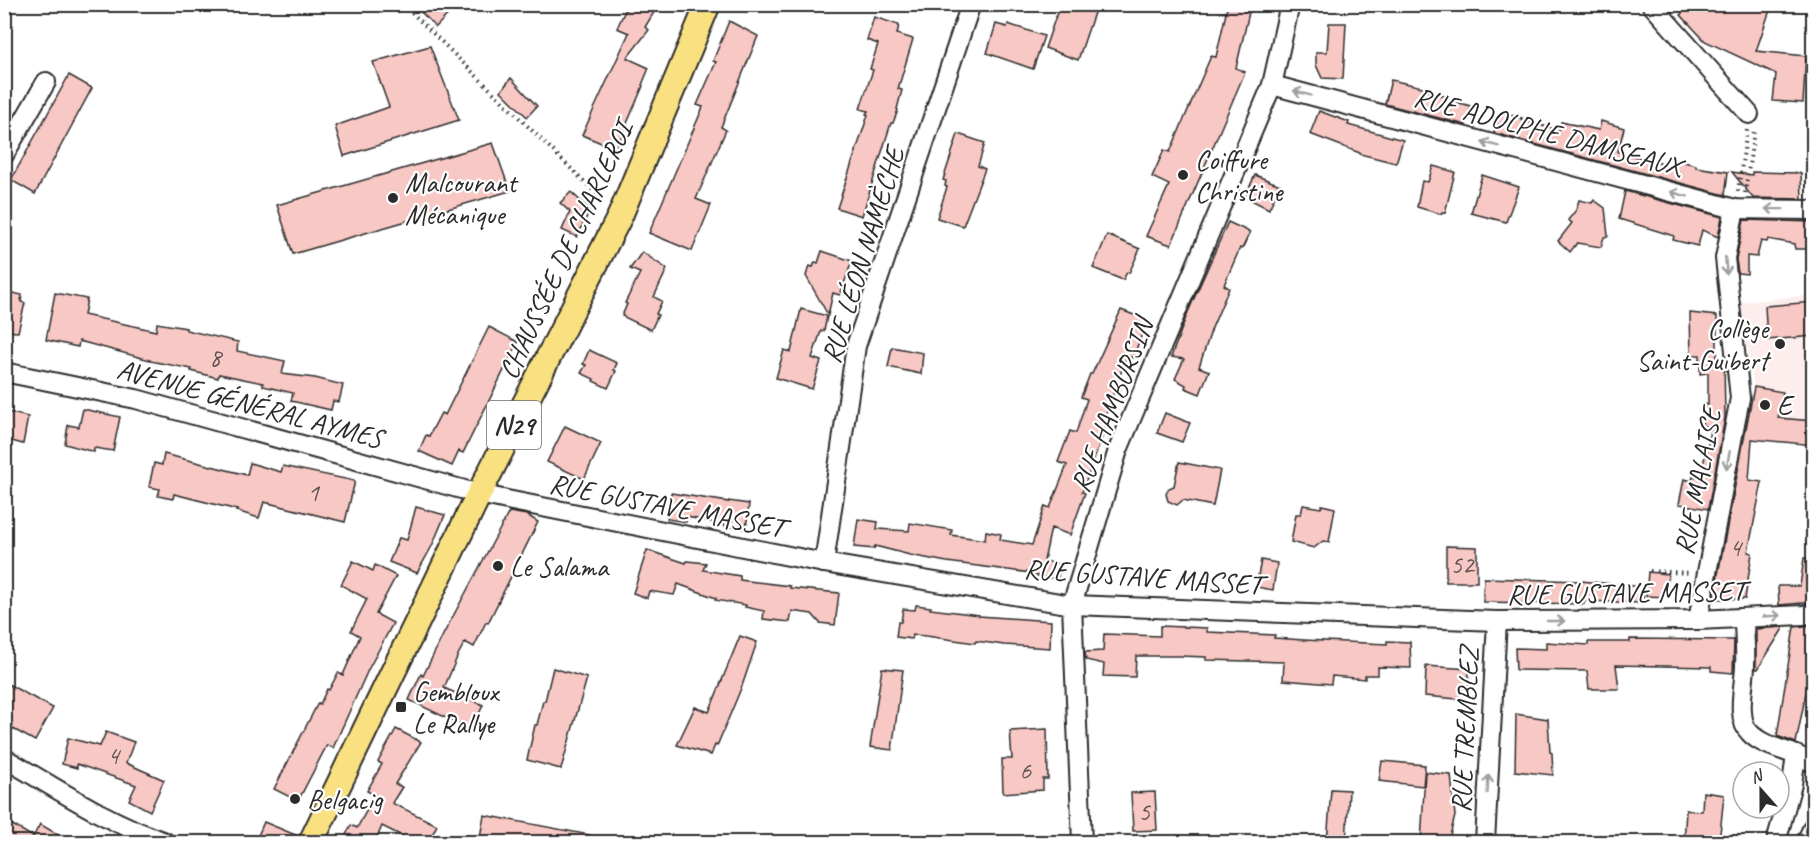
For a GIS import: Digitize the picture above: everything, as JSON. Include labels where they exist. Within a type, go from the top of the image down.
[{"type":"main road","name":"CHAUSSÉE DE CHARLEROI","points":[[311,843],[479,494],[620,216],[708,4]]},
{"type":"street","name":"RUE LÉON NAMÈCHE","points":[[824,563],[856,346],[971,4]]},
{"type":"street","name":"RUE HAMBURSIN","points":[[1082,843],[1072,605],[1118,450],[1272,85],[1290,4]]},
{"type":"street","points":[[1651,4],[1751,122]]},
{"type":"street","points":[[4,155],[46,82]]},
{"type":"street","name":"RUE ADOLPHE DAMSEAUX","points":[[1272,85],[1739,209],[1814,210]]},
{"type":"street","name":"RUE MALAISE","points":[[1698,620],[1740,398],[1725,258],[1739,209]]},
{"type":"street","name":"AVENUE GÉNÉRAL AYMES","points":[[4,372],[136,399],[479,494]]},
{"type":"street","name":"RUE GUSTAVE MASSET","points":[[479,494],[824,563],[1072,605],[1497,621],[1698,620],[1814,613]]},
{"type":"street","points":[[1744,618],[1746,665],[1742,707],[1748,732],[1756,738],[1814,763]]},
{"type":"street","name":"RUE TREMBLEZ","points":[[1485,843],[1497,621]]},
{"type":"street","points":[[1776,843],[1792,784],[1796,755]]},
{"type":"street","points":[[4,758],[86,806],[165,843]]},
{"type":"street","points":[[1806,843],[1814,825]]},
{"type":"path","points":[[403,4],[620,216]]},
{"type":"path","points":[[1739,209],[1751,122]]},
{"type":"path","points":[[1739,209],[1751,122]]},
{"type":"path","points":[[1650,571],[1706,574]]},
{"type":"shaded area","name":"Collège Saint-Guibert","points":[[1813,295],[1813,445],[1740,437],[1754,387],[1740,302]]},
{"type":"building","points":[[413,4],[458,4],[436,27]]},
{"type":"building","points":[[628,4],[659,4],[645,27],[649,30],[627,58],[649,68],[616,149],[582,135],[629,33],[617,28]]},
{"type":"building","points":[[1060,4],[1097,4],[1078,60],[1045,48]]},
{"type":"building","points":[[1228,4],[1251,4],[1236,68],[1245,72],[1171,245],[1146,236],[1169,185],[1152,177],[1164,150],[1170,152],[1211,56],[1216,57]]},
{"type":"building","points":[[1685,4],[1772,4],[1756,51],[1806,56],[1803,103],[1773,101],[1776,74],[1705,41],[1681,15]]},
{"type":"building","points":[[874,17],[899,25],[897,34],[913,39],[898,89],[902,90],[898,110],[891,123],[862,216],[837,208],[868,115],[866,114],[868,111],[860,109],[873,70],[870,69],[878,44],[867,40]]},
{"type":"building","points":[[729,21],[758,36],[721,127],[726,130],[696,199],[711,205],[692,251],[649,233],[703,107],[697,105],[716,62],[713,61]]},
{"type":"building","points":[[1329,23],[1346,23],[1343,79],[1322,78],[1316,65],[1316,52],[1327,52]]},
{"type":"building","points":[[996,24],[1007,27],[1008,24],[1044,36],[1033,69],[987,53]]},
{"type":"building","points":[[430,46],[459,120],[344,156],[335,126],[389,107],[373,62]]},
{"type":"building","points":[[69,75],[92,88],[35,194],[11,180]]},
{"type":"building","points":[[511,78],[537,106],[527,117],[501,91]]},
{"type":"building","points":[[1391,80],[1427,88],[1426,91],[1448,97],[1448,100],[1471,106],[1466,125],[1385,104]]},
{"type":"building","points":[[1319,111],[1349,122],[1348,125],[1403,140],[1396,163],[1360,154],[1310,134]]},
{"type":"building","points":[[1500,112],[1559,130],[1561,122],[1599,130],[1601,121],[1624,128],[1618,152],[1674,167],[1676,160],[1696,165],[1696,167],[1728,172],[1725,195],[1494,133]]},
{"type":"building","points":[[958,134],[985,143],[978,166],[985,169],[963,226],[937,218],[947,187],[945,186],[946,181],[943,180]]},
{"type":"building","name":"Malcourant Mécanique","points":[[493,143],[510,191],[293,254],[277,205]]},
{"type":"building","points":[[1433,166],[1455,172],[1445,213],[1441,214],[1417,207],[1422,181],[1428,182]]},
{"type":"building","points":[[1732,172],[1752,175],[1752,172],[1801,173],[1802,199],[1753,198]]},
{"type":"building","points":[[1255,175],[1280,185],[1269,209],[1245,197]]},
{"type":"building","points":[[1482,175],[1519,187],[1506,222],[1471,213]]},
{"type":"building","points":[[1625,191],[1722,217],[1718,237],[1702,230],[1698,246],[1673,240],[1674,236],[1619,219]]},
{"type":"building","points":[[571,192],[590,210],[577,237],[562,230],[570,212],[560,203]]},
{"type":"building","points":[[1579,200],[1592,203],[1594,200],[1605,208],[1608,236],[1604,237],[1601,247],[1577,243],[1570,252],[1558,241],[1572,223],[1568,220],[1576,210]]},
{"type":"building","points":[[1744,220],[1814,222],[1814,249],[1795,249],[1794,244],[1768,239],[1767,242],[1761,241],[1757,257],[1747,256],[1747,274],[1738,273],[1736,259]]},
{"type":"building","points":[[1228,222],[1250,232],[1242,249],[1240,248],[1224,285],[1229,288],[1199,367],[1209,371],[1200,394],[1185,388],[1186,385],[1175,379],[1184,359],[1171,357],[1188,312]]},
{"type":"building","points":[[1107,235],[1140,249],[1129,273],[1127,272],[1123,280],[1093,268]]},
{"type":"building","points":[[822,251],[852,261],[840,295],[833,293],[828,315],[806,276],[809,266],[813,267],[815,262],[818,263]]},
{"type":"building","points":[[642,252],[667,269],[654,297],[662,301],[651,330],[622,316],[627,304],[625,303],[640,273],[630,269]]},
{"type":"building","points":[[4,291],[22,295],[21,302],[25,303],[18,332],[4,331]]},
{"type":"building","points":[[55,293],[87,299],[84,315],[156,331],[157,323],[186,328],[186,330],[238,342],[237,351],[285,361],[282,374],[315,378],[343,385],[339,402],[333,401],[331,410],[291,401],[293,393],[263,386],[263,383],[219,374],[218,378],[191,371],[192,369],[150,361],[79,341],[78,347],[46,340]]},
{"type":"building","points":[[1814,302],[1814,336],[1767,340],[1765,306]]},
{"type":"building","points":[[801,309],[827,316],[824,331],[821,331],[812,358],[821,361],[812,389],[776,378],[784,350],[791,352]]},
{"type":"building","points":[[1121,310],[1147,320],[1133,358],[1127,356],[1104,419],[1108,421],[1082,492],[1085,493],[1070,535],[1051,528],[1044,561],[1060,564],[1058,577],[1050,578],[1031,575],[1031,573],[947,562],[875,546],[874,549],[854,547],[858,519],[878,522],[877,529],[909,531],[910,523],[952,530],[951,535],[985,540],[986,531],[1001,534],[1000,540],[1032,545],[1045,506],[1050,508],[1067,465],[1058,462],[1070,431],[1076,433],[1087,399],[1081,397]]},
{"type":"building","points":[[1690,313],[1717,316],[1717,361],[1724,361],[1725,418],[1708,509],[1679,504],[1684,479],[1692,481],[1693,476],[1700,477],[1712,427],[1702,426],[1705,404],[1708,405],[1708,373],[1700,374],[1700,355],[1691,355]]},
{"type":"building","points":[[489,327],[518,342],[463,453],[459,451],[452,466],[419,451],[426,435],[429,436],[441,413],[445,415]]},
{"type":"building","points":[[892,347],[923,353],[921,374],[888,367]]},
{"type":"building","points":[[589,350],[617,363],[608,388],[581,373],[586,365],[583,364]]},
{"type":"building","points":[[1754,387],[1783,392],[1778,418],[1814,421],[1814,445],[1752,439],[1749,480],[1762,482],[1748,552],[1752,553],[1745,599],[1717,599],[1714,595]]},
{"type":"building","points":[[83,409],[120,417],[113,451],[94,448],[94,452],[65,444],[68,425],[79,427]]},
{"type":"building","points":[[4,411],[28,417],[23,444],[4,439]]},
{"type":"building","points":[[1165,413],[1190,423],[1182,442],[1157,433]]},
{"type":"building","points":[[565,426],[601,443],[584,479],[547,462]]},
{"type":"building","points":[[164,454],[247,475],[250,463],[281,472],[283,466],[355,481],[345,522],[264,502],[259,518],[174,494],[173,499],[158,496],[160,489],[149,487],[154,463],[162,465]]},
{"type":"building","points":[[1179,462],[1220,470],[1213,506],[1183,500],[1177,505],[1168,501],[1166,494],[1169,488],[1174,486]]},
{"type":"building","points":[[671,493],[749,504],[746,529],[687,517],[686,522],[667,519]]},
{"type":"building","points":[[1303,505],[1335,508],[1329,542],[1323,541],[1314,548],[1291,542],[1296,514],[1301,514]]},
{"type":"building","points":[[416,507],[445,515],[417,573],[389,562],[399,538],[407,540]]},
{"type":"building","points":[[509,512],[527,515],[538,522],[488,623],[486,622],[474,647],[465,642],[444,688],[483,705],[472,730],[409,700]]},
{"type":"building","points":[[1446,546],[1477,547],[1477,582],[1446,582]]},
{"type":"building","points":[[647,550],[686,563],[687,561],[706,563],[703,570],[740,576],[740,580],[839,593],[835,625],[820,623],[812,614],[792,611],[790,622],[763,619],[764,611],[745,607],[746,605],[715,600],[716,598],[678,584],[674,595],[649,591],[647,598],[633,593]]},
{"type":"building","points":[[1804,558],[1814,559],[1814,602],[1779,605],[1778,586],[1800,586]]},
{"type":"building","points":[[1261,560],[1277,563],[1273,590],[1256,587]]},
{"type":"building","points":[[353,561],[373,571],[375,565],[396,576],[376,614],[393,623],[368,670],[333,748],[327,745],[298,801],[274,789],[318,703],[320,704],[338,673],[343,675],[360,636],[351,631],[367,599],[341,585]]},
{"type":"building","points":[[1648,572],[1668,574],[1667,597],[1646,596]]},
{"type":"building","points":[[1484,578],[1581,581],[1644,587],[1643,603],[1483,602]]},
{"type":"building","points":[[916,605],[979,616],[1051,621],[1050,648],[976,641],[975,643],[913,635],[912,639],[896,637],[903,609],[915,610]]},
{"type":"building","points":[[1814,625],[1814,652],[1796,743],[1777,736],[1794,627]]},
{"type":"building","points":[[1160,626],[1207,628],[1207,632],[1275,635],[1274,638],[1304,640],[1387,644],[1387,641],[1410,642],[1411,668],[1378,667],[1378,675],[1365,675],[1365,679],[1332,676],[1331,684],[1283,680],[1284,662],[1206,660],[1206,657],[1136,656],[1135,677],[1103,676],[1104,664],[1086,660],[1085,652],[1103,651],[1104,634],[1160,636]]},
{"type":"building","points":[[1784,627],[1758,669],[1756,669],[1756,629]]},
{"type":"building","points":[[740,636],[757,642],[717,746],[715,745],[711,755],[677,745],[695,707],[709,712]]},
{"type":"building","points":[[1630,639],[1734,640],[1733,673],[1711,671],[1711,667],[1616,665],[1619,689],[1589,689],[1587,671],[1516,670],[1515,648],[1546,649],[1546,642],[1588,645],[1588,642],[1630,642]]},
{"type":"building","points":[[1426,666],[1469,669],[1468,700],[1425,696]]},
{"type":"building","points":[[553,668],[587,678],[561,769],[527,760],[535,725],[537,725],[543,701],[545,701]]},
{"type":"building","points":[[882,668],[903,670],[892,750],[870,747]]},
{"type":"building","points":[[4,682],[53,708],[35,741],[4,724]]},
{"type":"building","points":[[1516,714],[1548,719],[1553,775],[1515,771]]},
{"type":"building","points":[[396,729],[421,742],[395,784],[402,787],[392,803],[437,825],[428,843],[416,843],[382,826],[377,838],[386,843],[342,843],[351,825],[357,828],[375,795],[367,791],[382,764],[378,762]]},
{"type":"building","points":[[1047,729],[1048,779],[1043,779],[1043,790],[1003,793],[1002,759],[1012,759],[1010,731]]},
{"type":"building","points":[[106,732],[134,742],[126,763],[164,780],[150,811],[129,800],[136,785],[77,764],[77,768],[62,764],[68,738],[100,746]]},
{"type":"building","points":[[1382,761],[1425,765],[1423,786],[1379,781]]},
{"type":"building","points":[[1425,772],[1451,775],[1455,816],[1448,843],[1421,843]]},
{"type":"building","points":[[1331,789],[1349,790],[1346,843],[1327,843]]},
{"type":"building","points":[[1155,792],[1157,830],[1133,831],[1131,793]]},
{"type":"building","points":[[1703,792],[1724,795],[1719,843],[1684,843],[1686,810],[1702,811]]},
{"type":"building","points":[[484,815],[590,835],[589,843],[479,843]]},
{"type":"building","points":[[4,820],[33,837],[40,824],[72,843],[4,843]]},
{"type":"building","points":[[264,822],[298,836],[297,843],[266,843],[257,838]]},
{"type":"place","name":"Coiffure Christine","points":[[1183,175]]},
{"type":"place","name":"Malcourant Mécanique","points":[[393,198]]},
{"type":"place","name":"Collège Saint-Guibert","points":[[1780,344]]},
{"type":"place","name":"E","points":[[1765,405]]},
{"type":"place","name":"Le Salama","points":[[498,566]]},
{"type":"place","name":"Gembloux Le Rallye","points":[[401,707]]},
{"type":"place","name":"Belgacig","points":[[295,799]]}]
